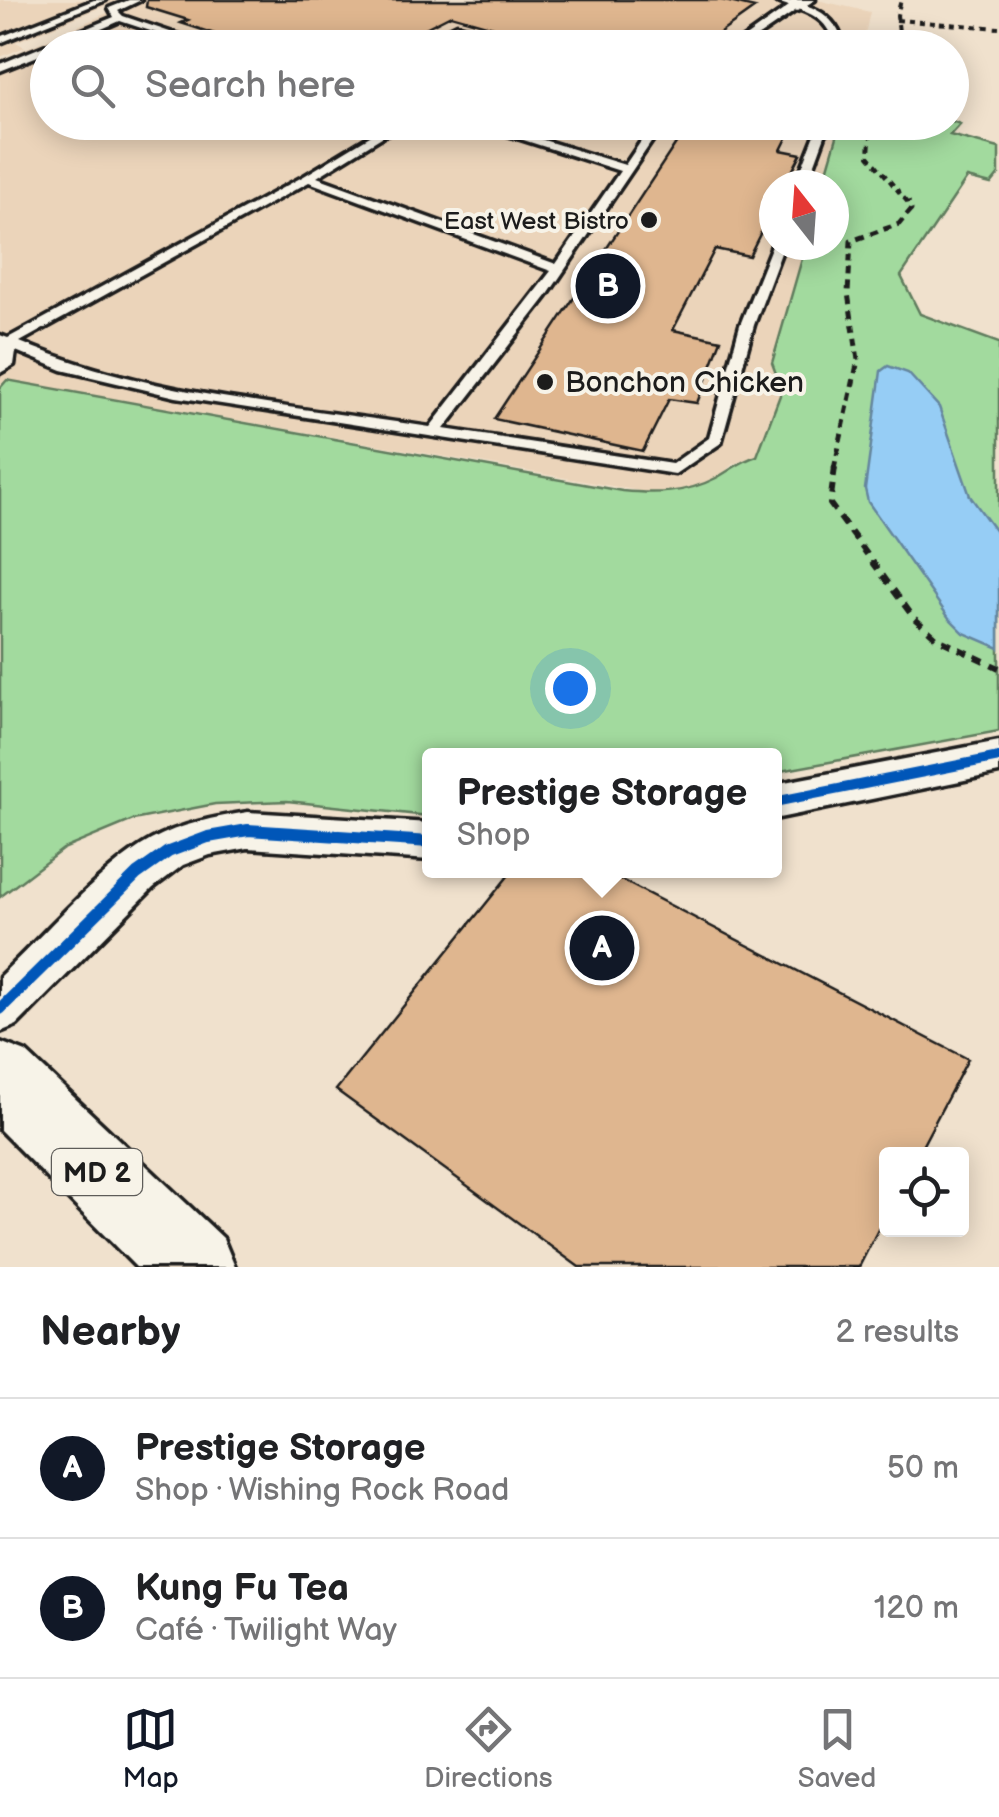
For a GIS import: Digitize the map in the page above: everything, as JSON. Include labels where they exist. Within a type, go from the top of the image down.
[{"type":"main road","name":"MD 2","points":[[0,1078],[194,1267]]},
{"type":"street","points":[[782,800],[999,757]]},
{"type":"street","points":[[0,1009],[136,874],[168,852],[208,836],[248,830],[422,841]]},
{"type":"lane","points":[[0,40],[102,0]]},
{"type":"lane","points":[[137,0],[112,10],[120,18],[157,30]]},
{"type":"lane","points":[[775,0],[801,2],[829,19],[837,30]]},
{"type":"lane","points":[[760,30],[801,2]]},
{"type":"lane","points":[[91,30],[120,18]]},
{"type":"lane","points":[[0,56],[15,62]]},
{"type":"lane","points":[[0,68],[30,56]]},
{"type":"lane","points":[[3,343],[372,140]]},
{"type":"lane","points":[[530,140],[628,170]]},
{"type":"lane","points":[[432,433],[558,269],[648,140]]},
{"type":"lane","points":[[807,170],[818,140]]},
{"type":"lane","points":[[308,178],[558,269]]},
{"type":"lane","points":[[3,343],[66,368],[176,393],[674,469],[716,440],[747,325],[772,260]]},
{"type":"lane","points":[[0,369],[9,362],[3,343]]},
{"type":"path","points":[[898,30],[896,20],[901,0]]},
{"type":"path","points":[[896,20],[999,28]]},
{"type":"path","points":[[870,140],[873,167],[904,194],[911,210],[898,225],[858,234],[851,241],[848,293],[858,360],[831,481],[830,504],[914,618],[938,639],[999,668]]},
{"type":"shaded area","points":[[0,0],[119,0],[45,30],[30,30],[30,36],[16,42],[25,47],[0,57]]},
{"type":"shaded area","points":[[137,0],[817,0],[870,12],[866,30],[68,30]]},
{"type":"shaded area","points":[[30,47],[30,140],[836,140],[827,170],[759,170],[759,260],[802,260],[772,363],[782,390],[757,456],[733,464],[701,485],[657,494],[8,380],[0,388],[0,60]]},
{"type":"green space","points":[[836,140],[969,140],[999,148],[999,174],[991,184],[967,178],[901,276],[920,314],[999,343],[999,731],[782,771],[782,748],[422,748],[422,815],[287,801],[215,804],[133,820],[63,849],[0,897],[0,388],[7,380],[622,491],[658,492],[693,487],[757,456],[782,390],[772,363],[802,260],[849,260],[849,170],[827,170]]},
{"type":"water","points":[[888,366],[908,373],[939,407],[970,496],[999,536],[999,648],[964,633],[949,618],[868,502],[865,489],[881,371]]},
{"type":"building","points":[[147,0],[721,0],[755,8],[724,30],[504,30],[451,15],[421,30],[202,30],[181,23],[188,20],[146,7]]},
{"type":"building","points":[[678,140],[786,140],[781,150],[801,154],[793,170],[759,170],[759,236],[749,256],[715,249],[673,330],[721,340],[697,403],[669,399],[643,451],[494,419]]},
{"type":"building","points":[[507,878],[617,878],[968,1059],[922,1147],[879,1147],[879,1228],[859,1267],[579,1267],[336,1090]]},
{"type":"cycle path","points":[[782,800],[999,757]]},
{"type":"cycle path","points":[[0,1009],[137,874],[168,852],[208,837],[248,830],[422,841]]},
{"type":"place","name":"East West Bistro","points":[[649,220]]},
{"type":"place","name":"Kung Fu Tea","points":[[608,286]]},
{"type":"place","name":"Bonchon Chicken","points":[[545,382]]},
{"type":"place","name":"Prestige Storage","points":[[602,948]]}]
